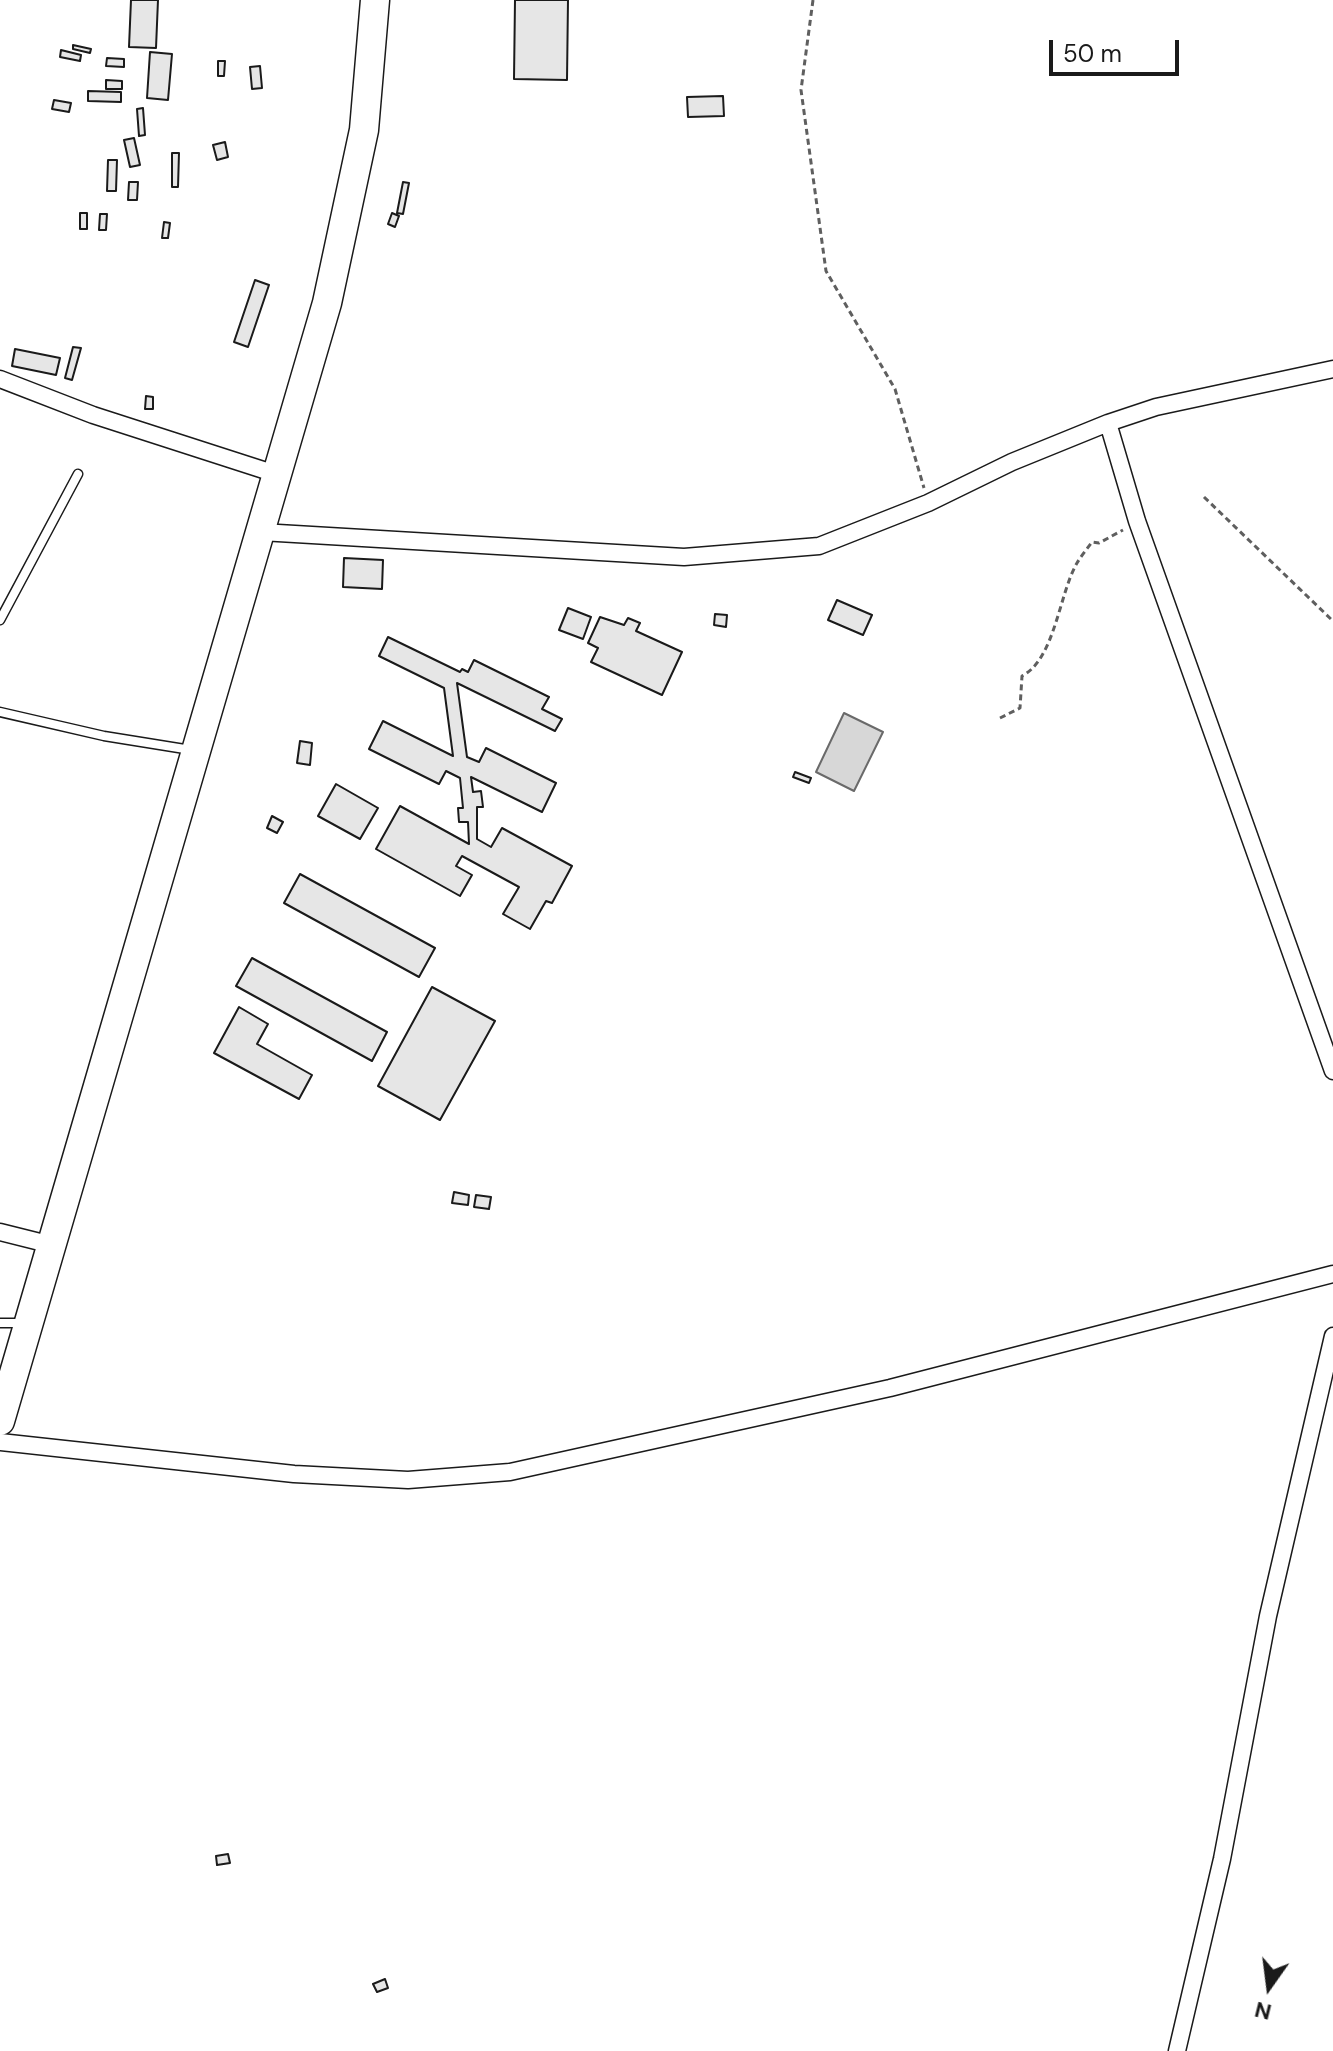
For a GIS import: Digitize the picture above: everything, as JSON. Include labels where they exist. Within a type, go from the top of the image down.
[{"type":"highway","points":[[0,1421],[327,303],[364,130],[375,0]]},
{"type":"street","points":[[261,532],[684,557],[819,546],[928,503],[1012,462],[1108,423],[1156,407],[1333,369]]},
{"type":"street","points":[[0,379],[93,415],[279,475]]},
{"type":"street","points":[[1108,423],[1137,521],[1333,1071]]},
{"type":"street","points":[[0,1232],[52,1245]]},
{"type":"street","points":[[0,1442],[294,1474],[408,1480],[510,1472],[890,1388],[1333,1274]]},
{"type":"street","points":[[1177,2051],[1222,1859],[1268,1616],[1333,1336]]},
{"type":"lane","points":[[0,620],[78,474]]},
{"type":"lane","points":[[0,712],[104,736],[197,750]]},
{"type":"lane","points":[[0,1323],[29,1323]]},
{"type":"path","points":[[813,0],[801,90],[826,271],[895,389],[928,503]]},
{"type":"path","points":[[1204,497],[1333,621]]},
{"type":"path","points":[[1000,718],[1020,708],[1022,676],[1035,669],[1067,597],[1075,565],[1092,542],[1099,543],[1137,521]]},
{"type":"shaded area","points":[[844,713],[883,732],[854,791],[816,772]]},
{"type":"building","points":[[131,0],[158,0],[156,48],[129,47]]},
{"type":"building","points":[[515,0],[568,0],[567,80],[514,79]]},
{"type":"building","points":[[73,45],[91,49],[90,53],[73,49]]},
{"type":"building","points":[[61,50],[81,55],[80,61],[60,57]]},
{"type":"building","points":[[150,52],[172,54],[168,100],[147,98]]},
{"type":"building","points":[[107,58],[124,59],[124,67],[106,66]]},
{"type":"building","points":[[218,61],[225,61],[224,76],[218,76]]},
{"type":"building","points":[[260,66],[262,88],[252,89],[250,67]]},
{"type":"building","points":[[106,80],[122,81],[122,89],[106,89]]},
{"type":"building","points":[[88,91],[121,92],[121,102],[88,101]]},
{"type":"building","points":[[723,96],[724,116],[688,117],[687,97]]},
{"type":"building","points":[[54,100],[71,103],[69,112],[52,109]]},
{"type":"building","points":[[143,108],[145,135],[139,136],[137,109]]},
{"type":"building","points":[[134,138],[140,165],[130,167],[124,140]]},
{"type":"building","points":[[225,142],[228,157],[217,160],[213,145]]},
{"type":"building","points":[[172,153],[179,153],[178,187],[172,187]]},
{"type":"building","points":[[108,160],[117,160],[116,191],[107,191]]},
{"type":"building","points":[[129,182],[138,182],[137,200],[128,200]]},
{"type":"building","points":[[403,182],[409,183],[403,214],[397,213]]},
{"type":"building","points":[[80,213],[87,213],[87,229],[80,229]]},
{"type":"building","points":[[392,213],[399,216],[395,227],[388,224]]},
{"type":"building","points":[[100,214],[107,214],[106,230],[99,230]]},
{"type":"building","points":[[164,222],[170,223],[168,238],[162,238]]},
{"type":"building","points":[[255,280],[269,285],[248,347],[234,342]]},
{"type":"building","points":[[73,347],[81,348],[72,380],[65,378]]},
{"type":"building","points":[[15,349],[60,358],[56,375],[12,366]]},
{"type":"building","points":[[146,396],[153,397],[153,409],[145,409]]},
{"type":"building","points":[[344,558],[383,560],[382,589],[343,587]]},
{"type":"building","points":[[837,600],[872,615],[863,635],[828,620]]},
{"type":"building","points":[[568,608],[591,617],[583,639],[559,630]]},
{"type":"building","points":[[715,614],[727,615],[726,627],[714,625]]},
{"type":"building","points":[[600,617],[624,625],[628,618],[640,623],[636,631],[682,652],[662,695],[591,662],[598,648],[588,643]]},
{"type":"building","points":[[388,637],[460,672],[462,669],[468,672],[474,660],[549,697],[542,709],[562,719],[555,731],[457,683],[467,757],[479,762],[486,748],[556,783],[542,812],[471,777],[473,792],[481,791],[483,807],[477,807],[477,839],[491,847],[502,828],[572,866],[552,903],[546,901],[530,929],[503,914],[519,887],[462,856],[456,866],[472,875],[460,896],[376,849],[400,806],[469,844],[468,822],[459,822],[458,808],[463,808],[460,778],[446,771],[439,784],[369,749],[383,721],[453,756],[444,688],[379,656]]},
{"type":"building","points":[[300,741],[312,743],[310,765],[297,763]]},
{"type":"building","points":[[795,772],[811,778],[809,783],[793,777]]},
{"type":"building","points":[[336,784],[378,808],[360,839],[318,816]]},
{"type":"building","points":[[272,816],[283,822],[277,833],[267,828]]},
{"type":"building","points":[[300,874],[435,948],[419,977],[284,903]]},
{"type":"building","points":[[252,958],[387,1032],[372,1061],[236,986]]},
{"type":"building","points":[[432,987],[495,1021],[440,1120],[378,1086]]},
{"type":"building","points":[[239,1007],[268,1024],[257,1044],[312,1075],[299,1099],[214,1053]]},
{"type":"building","points":[[454,1192],[469,1195],[468,1205],[452,1203]]},
{"type":"building","points":[[476,1195],[491,1197],[489,1209],[474,1207]]},
{"type":"building","points":[[228,1854],[230,1863],[217,1865],[216,1856]]},
{"type":"building","points":[[385,1979],[388,1988],[377,1992],[373,1984]]}]
